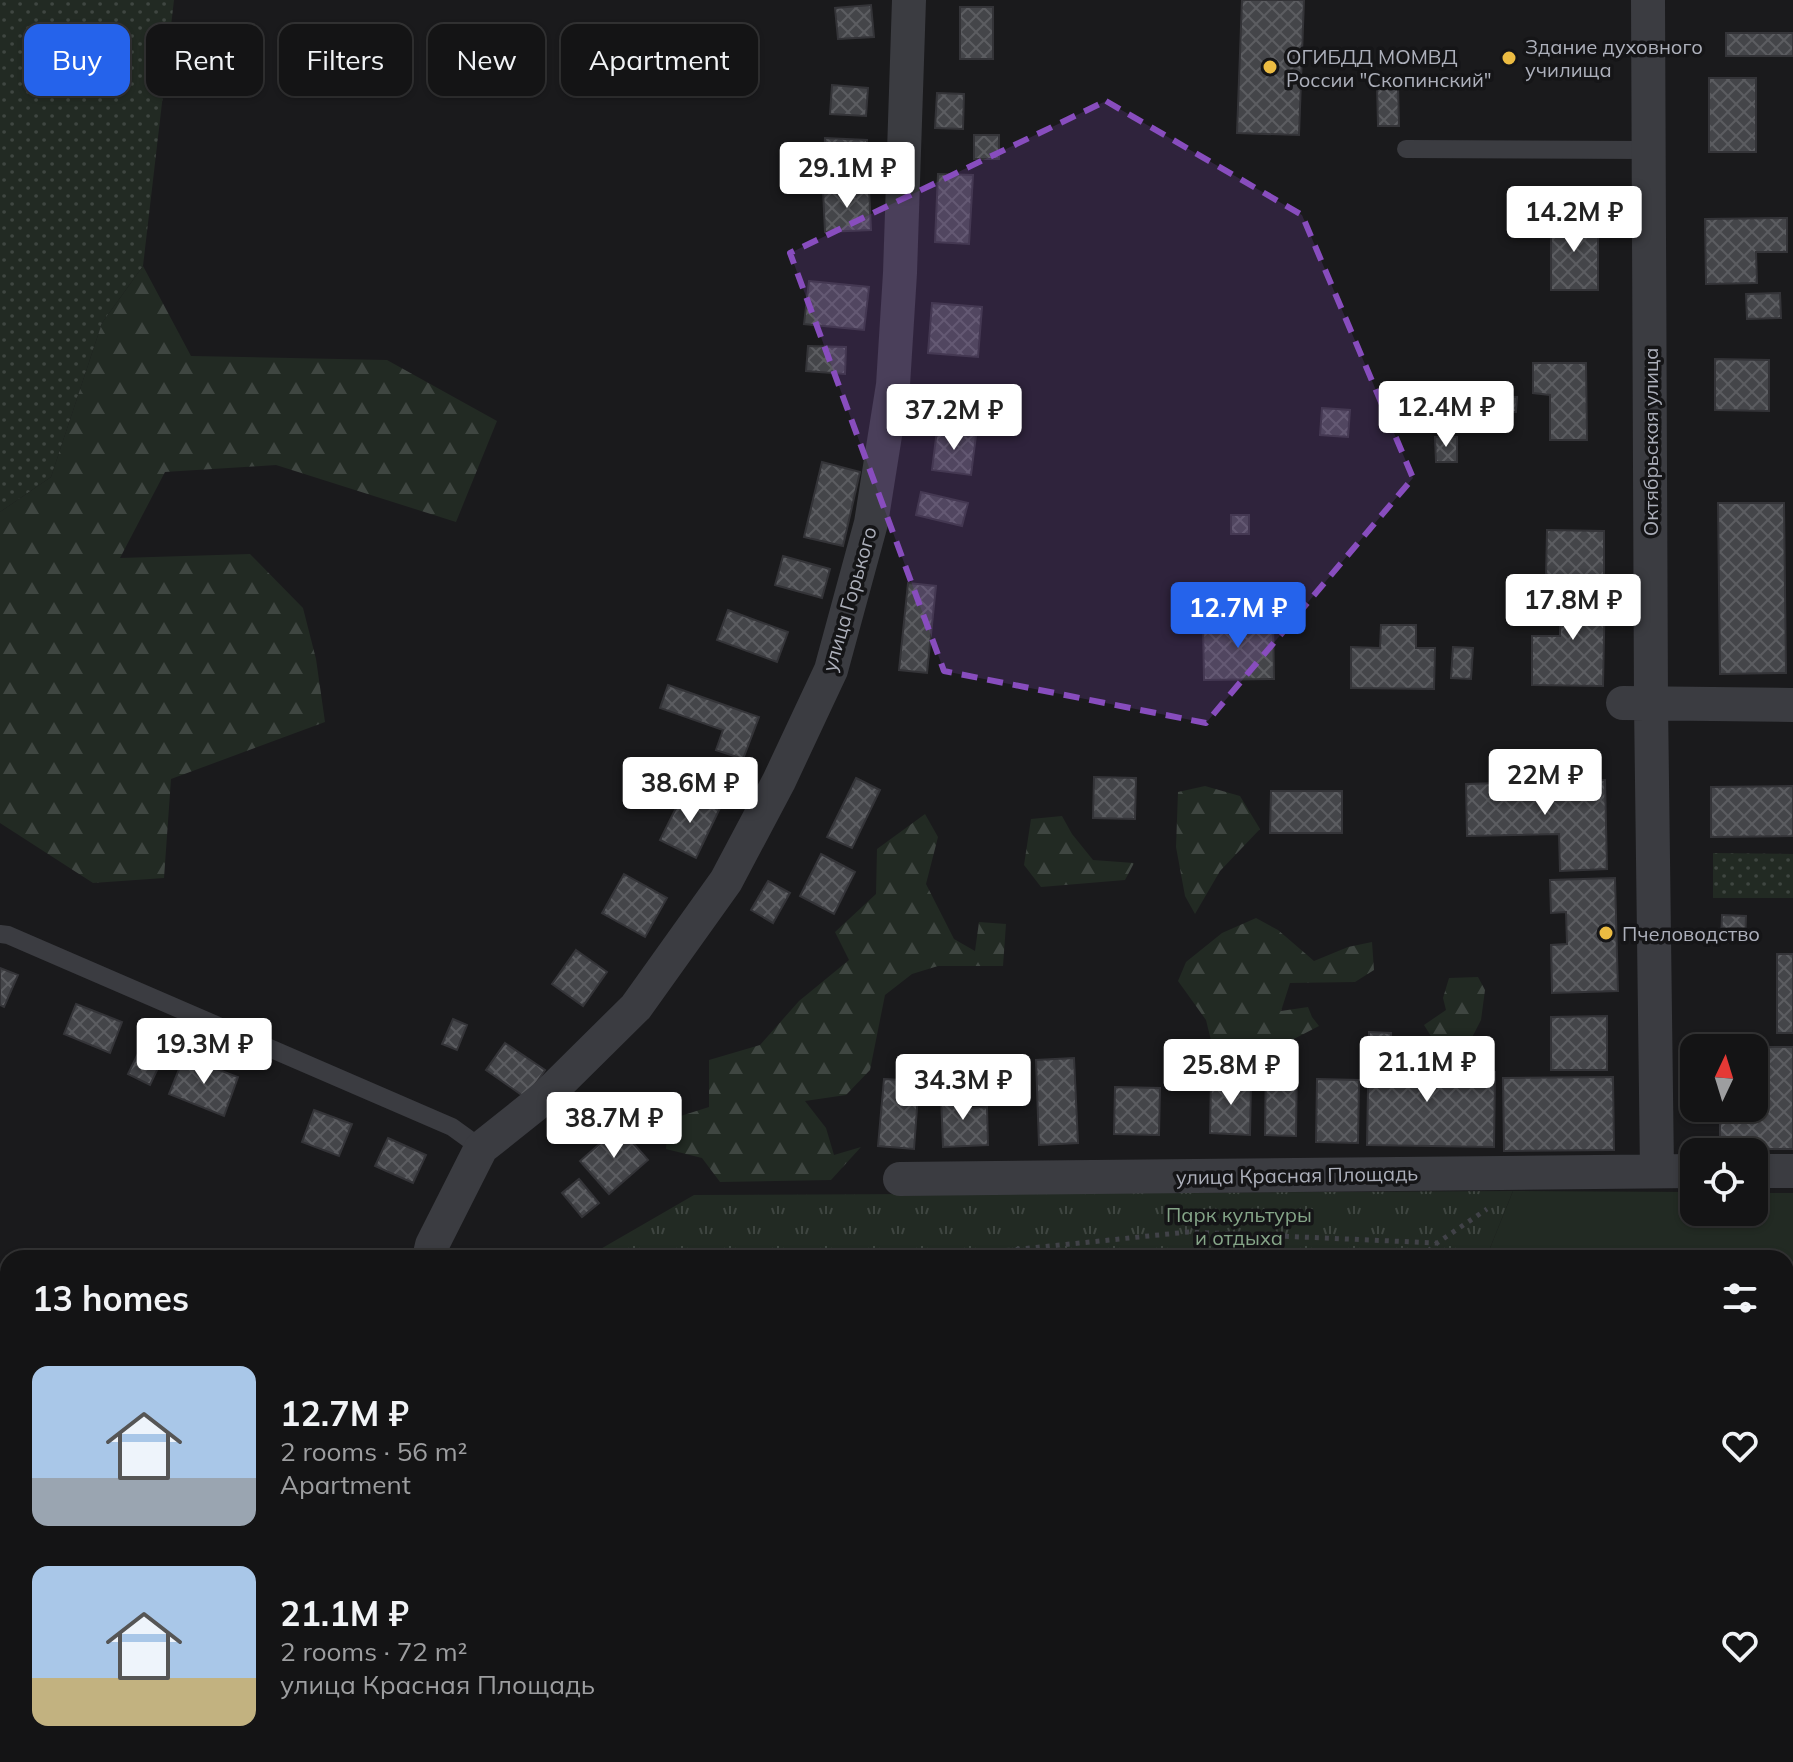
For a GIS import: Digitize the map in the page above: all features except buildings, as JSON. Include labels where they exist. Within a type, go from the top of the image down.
[{"type":"street","name":"улица Горького","points":[[431,1250],[481,1148],[545,1097],[636,1007],[726,881],[779,781],[831,670],[871,523],[893,385],[909,0]]},
{"type":"street","name":"Октябрьская улица","points":[[1648,0],[1649,150],[1637,703],[1657,1171]]},
{"type":"street","points":[[1637,703],[1793,705]]},
{"type":"street","name":"улица Красная Площадь","points":[[900,1179],[1680,1171]]},
{"type":"street","points":[[1768,1171],[1793,1171]]},
{"type":"lane","points":[[1406,149],[1649,150]]},
{"type":"lane","points":[[0,934],[452,1127],[481,1148]]},
{"type":"path","points":[[1430,1250],[1488,1208]]},
{"type":"path","points":[[1011,1250],[1188,1232],[1437,1243]]},
{"type":"highlighted area","points":[[1106,101],[1302,215],[1413,478],[1206,723],[944,671],[790,253]]},
{"type":"green space","points":[[0,0],[174,0],[171,24],[146,24],[146,96],[163,96],[143,266],[102,323],[51,477],[0,512]]},
{"type":"green space","points":[[143,266],[191,356],[387,360],[497,421],[456,522],[276,465],[165,472],[120,558],[250,554],[303,608],[316,659],[325,722],[171,779],[164,878],[93,883],[0,823],[0,512],[51,477],[102,323]]},
{"type":"green space","points":[[1205,786],[1240,796],[1260,829],[1220,871],[1195,914],[1185,896],[1176,847],[1178,792]]},
{"type":"green space","points":[[925,814],[938,837],[926,884],[954,939],[975,951],[979,922],[1006,924],[1003,966],[938,966],[912,974],[885,995],[870,1070],[846,1095],[805,1101],[826,1128],[834,1155],[861,1147],[831,1180],[720,1182],[702,1158],[666,1149],[668,1120],[709,1107],[709,1060],[760,1045],[799,1001],[849,960],[835,932],[876,894],[877,849]]},
{"type":"green space","points":[[1062,816],[1093,860],[1134,863],[1125,880],[1041,887],[1024,865],[1031,819]]},
{"type":"green space","points":[[1713,853],[1793,854],[1793,898],[1713,898]]},
{"type":"green space","points":[[1256,918],[1278,930],[1314,961],[1348,947],[1372,942],[1374,970],[1355,982],[1290,983],[1281,1011],[1308,1007],[1319,1026],[1288,1042],[1254,1053],[1254,1072],[1218,1069],[1206,1020],[1178,981],[1186,962],[1222,933]]},
{"type":"green space","points":[[1478,977],[1485,990],[1481,1020],[1464,1053],[1439,1049],[1424,1025],[1446,1010],[1443,998],[1449,978]]},
{"type":"green space","name":"Парк культуры и отдыха","points":[[1513,1191],[1489,1250],[599,1250],[694,1195]]},
{"type":"green space","points":[[1513,1191],[1680,1192],[1680,1226],[1768,1226],[1768,1193],[1793,1193],[1793,1250],[1489,1250]]},
{"type":"place","name":"Здание духовного училища","points":[[1509,58]]},
{"type":"place","name":"ОГИБДД МОМВД России \"Скопинский\"","points":[[1270,67]]},
{"type":"place","name":"Пчеловодство","points":[[1606,933]]}]
